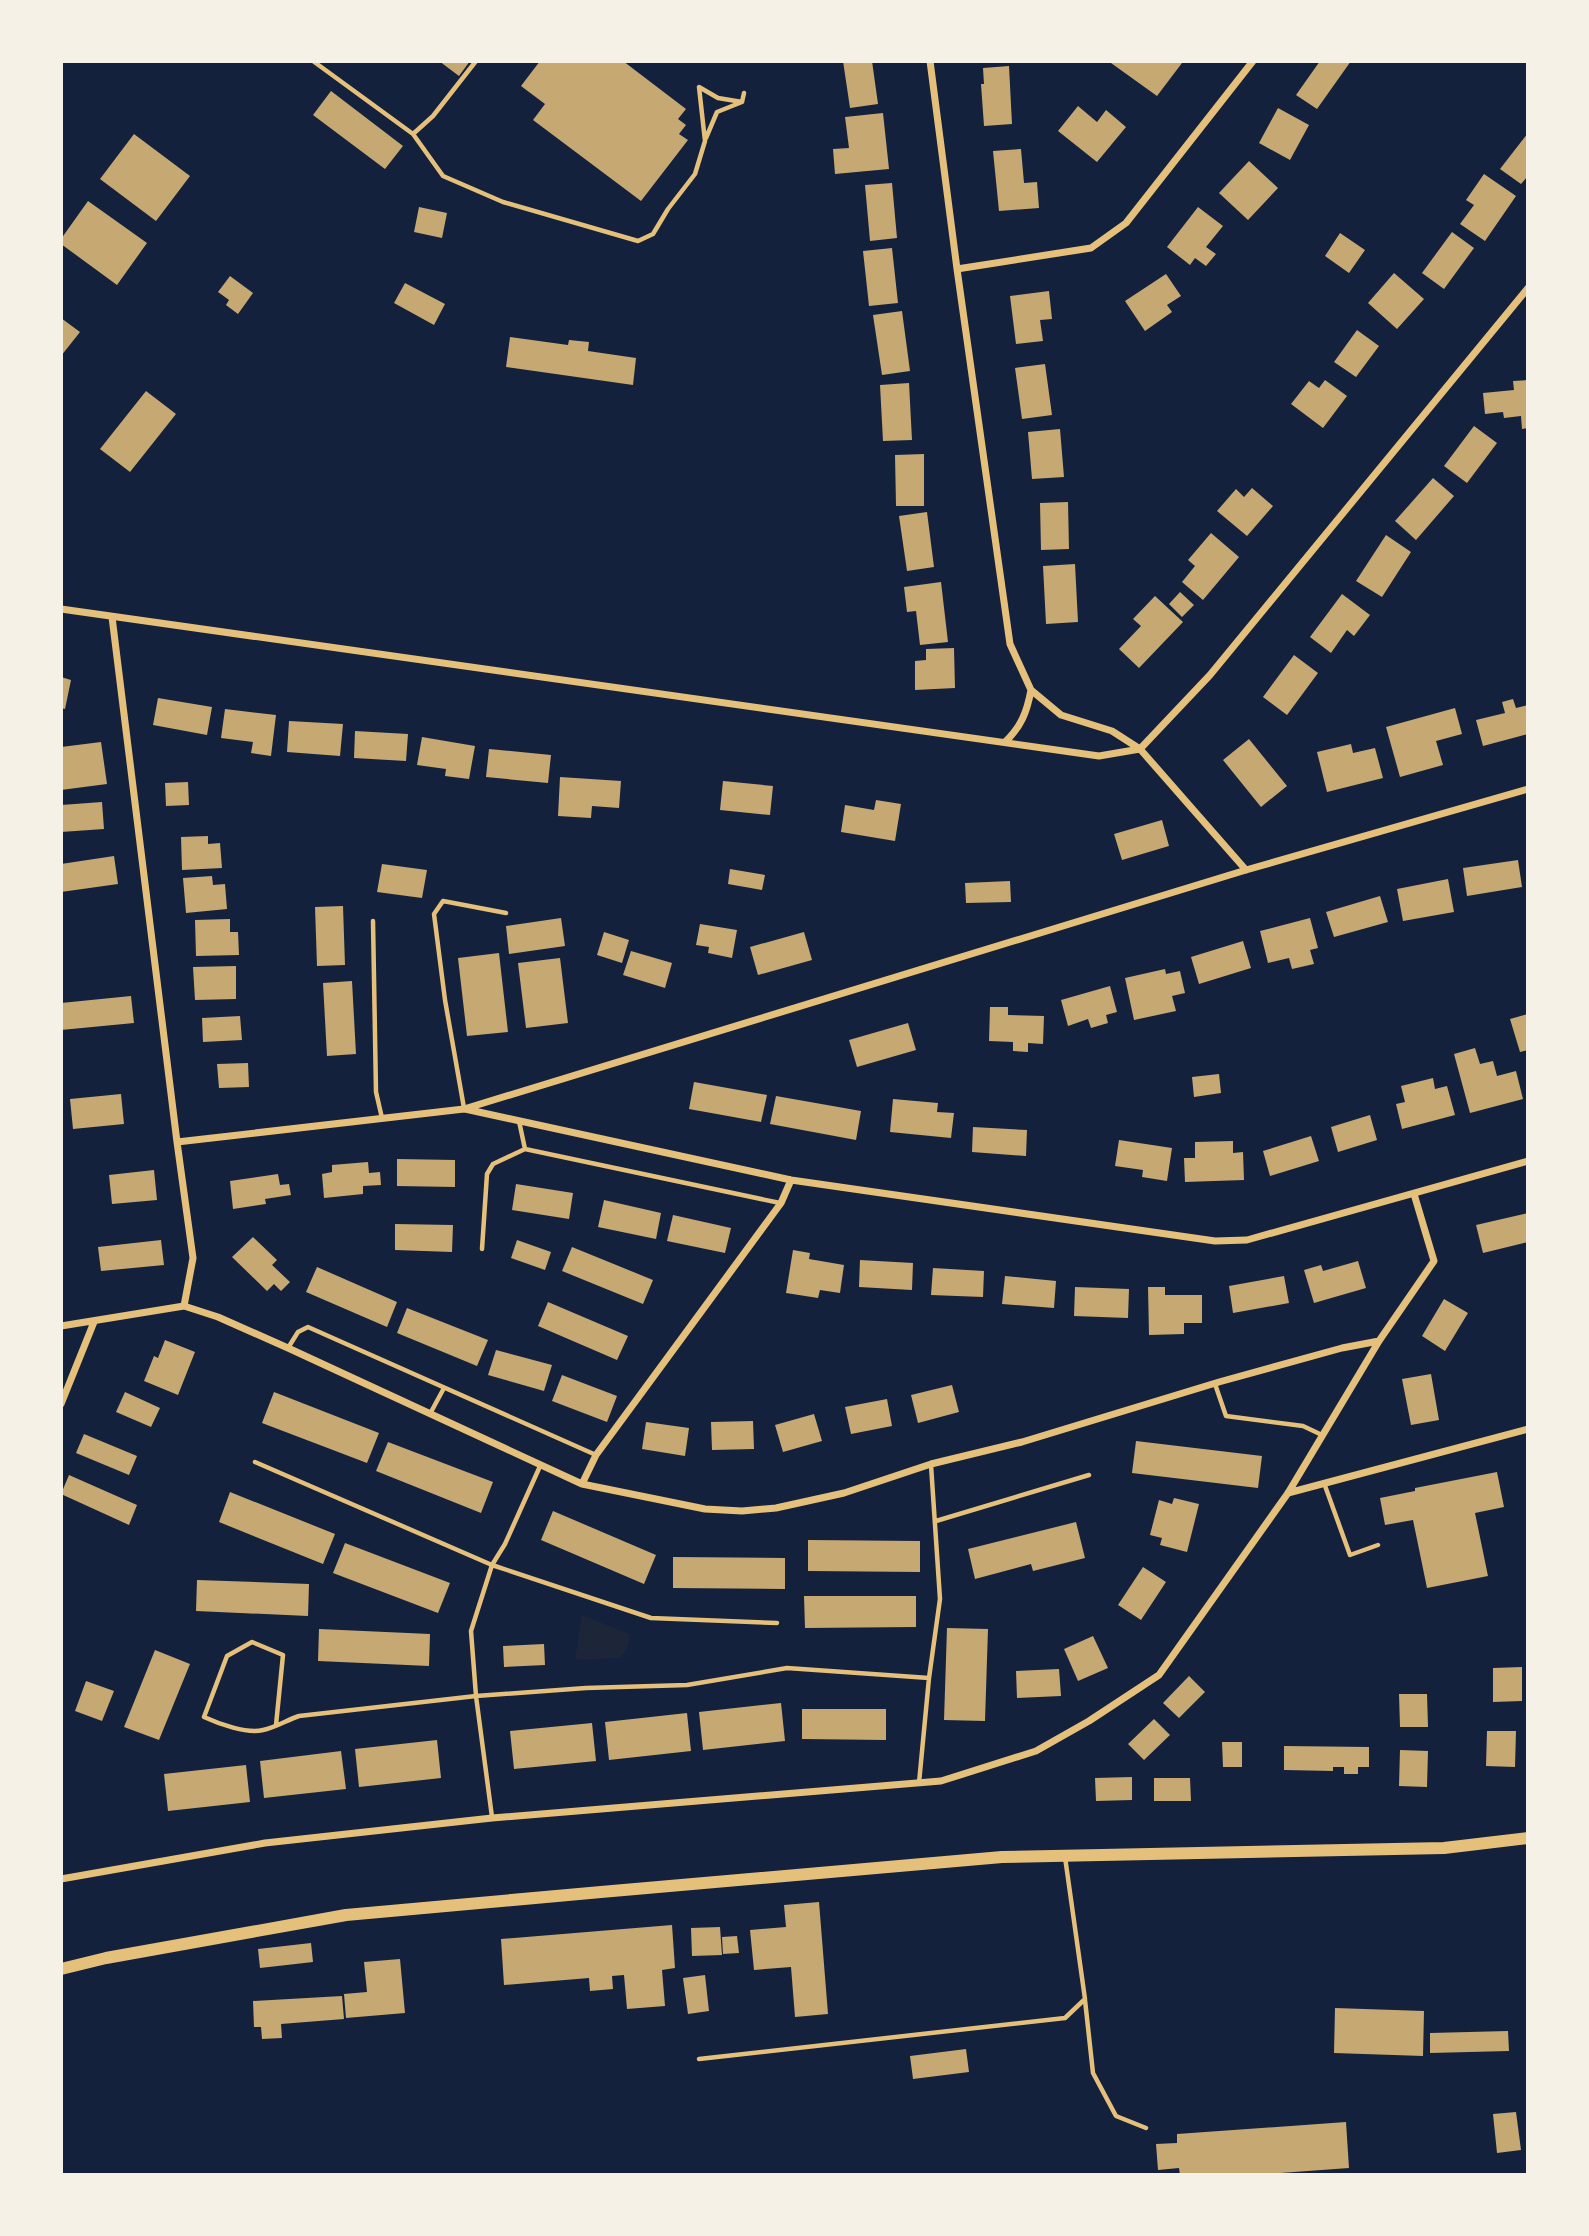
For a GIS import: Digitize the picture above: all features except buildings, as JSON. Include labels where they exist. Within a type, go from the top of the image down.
[{"type":"street","points":[[930,61],[1010,644],[1031,690],[1061,715],[1112,732],[1140,749],[1246,870]]},
{"type":"street","points":[[957,269],[1091,248],[1126,223],[1253,61]]},
{"type":"street","points":[[61,609],[1099,756],[1140,749],[1210,675],[1528,288]]},
{"type":"street","points":[[112,617],[177,1142],[194,1258],[184,1306]]},
{"type":"street","points":[[1005,742],[1020,725],[1031,690]]},
{"type":"street","points":[[177,1142],[464,1109],[1246,870],[1528,789]]},
{"type":"street","points":[[464,1109],[791,1180],[1215,1241],[1247,1240],[1528,1161]]},
{"type":"street","points":[[582,1484],[596,1455],[781,1203],[791,1180]]},
{"type":"street","points":[[61,1880],[265,1843],[492,1818],[941,1781],[1036,1751],[1089,1721],[1159,1675],[1289,1493],[1379,1341],[1434,1261],[1414,1194]]},
{"type":"street","points":[[61,1326],[184,1306],[218,1317],[288,1348],[582,1484],[705,1509],[742,1511],[776,1508],[844,1493],[931,1464],[1022,1442],[1342,1348],[1379,1341]]},
{"type":"street","points":[[61,1404],[94,1322]]},
{"type":"street","points":[[1289,1493],[1528,1429]]},
{"type":"street","points":[[61,1969],[106,1958],[346,1914],[1002,1857],[1444,1848],[1528,1838]]},
{"type":"lane","points":[[313,61],[413,134],[443,176],[503,202],[638,241],[653,234],[695,174],[717,112],[742,102]]},
{"type":"lane","points":[[413,134],[433,116],[476,61]]},
{"type":"lane","points":[[705,141],[699,87],[718,98],[742,102]]},
{"type":"lane","points":[[742,102],[744,93]]},
{"type":"lane","points":[[464,1109],[445,1000],[434,914],[443,901],[506,913]]},
{"type":"lane","points":[[373,921],[376,1093],[382,1119]]},
{"type":"lane","points":[[519,1121],[525,1149]]},
{"type":"lane","points":[[482,1249],[487,1174],[493,1164],[525,1149],[781,1203]]},
{"type":"lane","points":[[288,1348],[298,1332],[308,1327],[596,1455]]},
{"type":"lane","points":[[1215,1384],[1226,1416],[1303,1426],[1322,1436]]},
{"type":"lane","points":[[431,1412],[444,1388]]},
{"type":"lane","points":[[255,1462],[492,1565],[652,1618],[777,1623]]},
{"type":"lane","points":[[492,1818],[476,1696],[471,1631],[492,1565],[505,1544],[541,1463]]},
{"type":"lane","points":[[919,1783],[940,1599],[931,1464]]},
{"type":"lane","points":[[936,1521],[1089,1475]]},
{"type":"lane","points":[[1324,1483],[1350,1555],[1378,1545]]},
{"type":"lane","points":[[276,1725],[283,1655],[252,1642],[227,1656],[204,1717],[223,1726],[261,1731],[299,1716],[476,1696],[586,1688],[687,1685],[787,1668],[929,1678]]},
{"type":"lane","points":[[1065,1856],[1093,2073],[1116,2116],[1146,2128]]},
{"type":"lane","points":[[699,2059],[1065,2018],[1085,1999]]},
{"type":"shaded area","points":[[582,1615],[629,1634],[627,1647],[619,1658],[575,1660]]}]
